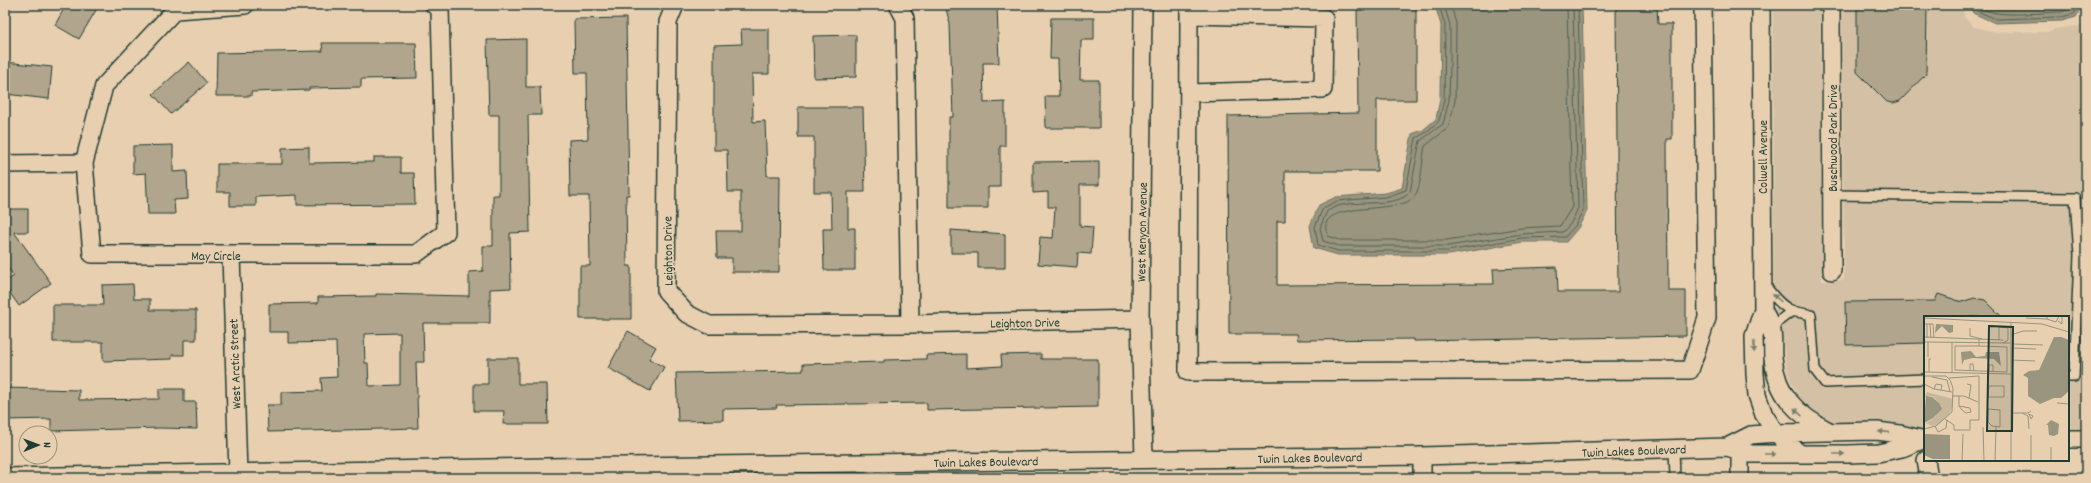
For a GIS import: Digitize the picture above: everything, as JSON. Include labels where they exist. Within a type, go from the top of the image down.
[{"type":"street","name":"May Circle","points":[[245,5],[175,10],[104,86],[84,163],[92,254],[416,254],[446,232],[440,9],[434,5]]},
{"type":"street","name":"Leighton Drive","points":[[675,5],[668,22],[666,291],[686,313],[709,325],[910,324],[1140,319]]},
{"type":"street","points":[[898,5],[905,18],[910,324]]},
{"type":"street","name":"West Kenyon Avenue","points":[[1143,5],[1140,319],[1144,458]]},
{"type":"street","points":[[1189,93],[1323,89],[1324,18],[1189,10],[1188,372],[1690,370],[1707,318],[1703,5]]},
{"type":"street","name":"Colwell Avenue","points":[[1761,5],[1763,310],[1754,336],[1754,374],[1764,415],[1776,433],[1800,454]]},
{"type":"street","name":"Buschwood Park Drive","points":[[1831,5],[1832,271]]},
{"type":"street","points":[[5,164],[84,163]]},
{"type":"street","name":"West Arctic Street","points":[[231,255],[238,474]]},
{"type":"street","name":"Colwell Avenue","points":[[1763,310],[1771,327],[1776,373],[1786,397],[1794,409],[1805,418],[1831,432]]},
{"type":"street","name":"Twin Lakes Boulevard","points":[[1734,449],[1751,435],[1776,433],[1877,431],[1900,434],[1924,445]]},
{"type":"street","points":[[2069,439],[2086,439]]},
{"type":"street","name":"Twin Lakes Boulevard","points":[[5,477],[238,474],[364,475],[546,472],[1144,458],[1422,456],[1674,449],[1734,449],[1751,454],[1878,453],[1924,445]]},
{"type":"street","points":[[1734,449],[1740,478]]},
{"type":"street","points":[[1422,456],[1422,478]]},
{"type":"street","points":[[1926,461],[1929,478]]},
{"type":"lane","points":[[1832,195],[2075,198],[2079,255],[2074,377],[2069,377]]},
{"type":"lane","points":[[1763,283],[1775,298],[1792,311]]},
{"type":"lane","points":[[1771,327],[1792,311],[1800,311],[1811,316],[1815,370],[1825,383],[1924,379]]},
{"type":"lane","points":[[1674,449],[1675,478]]},
{"type":"shaded area","points":[[1773,5],[1820,5],[1822,281],[1844,280],[1842,5],[1961,5],[1965,18],[1974,27],[1996,32],[2051,32],[2054,29],[2079,26],[2086,19],[2086,429],[2069,429],[2069,316],[1924,316],[1924,428],[1921,429],[1902,424],[1878,421],[1834,422],[1812,411],[1803,403],[1791,382],[1787,370],[1782,334],[1775,310],[1777,303],[1774,302]]},
{"type":"water","points":[[1435,5],[1582,5],[1587,211],[1578,228],[1566,242],[1523,242],[1449,255],[1338,255],[1314,248],[1310,226],[1319,205],[1336,197],[1386,193],[1402,188],[1412,134],[1423,130],[1436,119],[1440,99],[1441,25]]},
{"type":"water","points":[[1970,5],[2083,5],[2076,17],[2062,21],[1995,23],[1973,13]]},
{"type":"building","points":[[66,5],[99,5],[79,39],[55,25]]},
{"type":"building","points":[[945,5],[997,5],[999,63],[983,63],[984,103],[1005,102],[1005,146],[1000,146],[1000,187],[988,187],[988,208],[949,208],[949,117],[953,117],[950,24]]},
{"type":"building","points":[[1357,5],[1416,5],[1416,100],[1377,100],[1377,171],[1285,171],[1285,221],[1277,221],[1277,285],[1494,284],[1493,269],[1557,267],[1558,292],[1618,292],[1616,5],[1657,5],[1658,24],[1672,24],[1672,139],[1667,139],[1668,291],[1686,291],[1686,336],[1414,341],[1414,339],[1297,340],[1296,334],[1229,334],[1228,116],[1358,113]]},
{"type":"building","points":[[1857,5],[1927,5],[1926,74],[1900,101],[1893,103],[1887,102],[1857,72]]},
{"type":"building","points":[[626,18],[629,195],[626,195],[627,266],[631,266],[631,319],[580,319],[580,266],[590,266],[589,196],[570,196],[569,140],[588,139],[587,73],[575,73],[574,19]]},
{"type":"building","points":[[1051,18],[1094,18],[1094,40],[1081,40],[1080,80],[1099,80],[1099,128],[1046,128],[1045,96],[1059,96],[1058,59],[1050,59]]},
{"type":"building","points":[[741,29],[769,29],[769,74],[752,74],[753,122],[765,121],[767,176],[780,176],[779,272],[732,272],[732,258],[717,258],[716,231],[741,231],[741,192],[728,192],[727,150],[714,150],[714,45],[742,44]]},
{"type":"building","points":[[856,35],[856,77],[814,78],[813,36]]},
{"type":"building","points":[[526,39],[526,87],[540,87],[541,115],[528,115],[530,232],[510,233],[511,288],[490,289],[490,323],[423,323],[424,362],[416,362],[418,428],[268,432],[267,405],[281,405],[281,392],[322,391],[321,378],[337,377],[336,342],[288,343],[288,332],[269,332],[269,304],[318,303],[318,297],[376,296],[376,294],[469,296],[469,272],[483,271],[483,246],[493,246],[493,195],[499,195],[499,115],[489,115],[487,40]],"holes":[[[400,333],[400,385],[369,386],[368,363],[365,363],[364,334]]]},
{"type":"building","points":[[322,43],[416,43],[417,78],[361,79],[361,87],[309,88],[309,90],[251,92],[251,96],[216,96],[217,53],[323,51]]},
{"type":"building","points":[[5,62],[52,67],[49,99],[5,94]]},
{"type":"building","points":[[189,62],[207,83],[171,114],[153,94]]},
{"type":"building","points":[[798,107],[863,107],[865,192],[848,192],[848,228],[855,228],[855,270],[824,270],[823,229],[832,229],[831,192],[814,192],[814,137],[798,137]]},
{"type":"building","points":[[173,145],[173,172],[187,171],[188,199],[174,200],[175,214],[148,214],[146,173],[133,174],[133,146]]},
{"type":"building","points":[[309,147],[309,163],[374,162],[374,157],[401,157],[401,173],[414,173],[415,204],[297,205],[297,195],[256,197],[256,206],[230,206],[230,192],[217,192],[217,164],[282,164],[282,148]]},
{"type":"building","points":[[1099,161],[1099,185],[1080,185],[1080,226],[1093,227],[1091,254],[1078,253],[1077,267],[1038,264],[1040,237],[1053,238],[1055,207],[1048,207],[1048,192],[1033,193],[1033,162]]},
{"type":"building","points":[[5,209],[28,209],[28,232],[14,232],[51,283],[19,306],[5,286],[5,282],[14,276],[5,264]]},
{"type":"building","points":[[951,230],[1005,234],[1005,268],[978,268],[978,253],[951,253]]},
{"type":"building","points":[[133,284],[134,299],[150,299],[150,310],[196,310],[196,340],[184,340],[184,355],[172,355],[172,359],[103,361],[103,342],[53,342],[53,305],[103,305],[102,285]]},
{"type":"building","points":[[1938,294],[1962,302],[1974,298],[1985,300],[2001,316],[1924,316],[1924,343],[1846,345],[1845,302],[1935,301]]},
{"type":"building","points":[[628,331],[656,347],[649,359],[664,367],[650,391],[608,368]]},
{"type":"building","points":[[966,354],[966,368],[1002,366],[1001,355],[1041,354],[1041,359],[1098,359],[1098,407],[927,410],[927,403],[776,405],[777,408],[723,409],[723,420],[678,421],[676,373],[803,371],[803,364],[884,362],[884,360],[926,359],[926,355]]},
{"type":"building","points":[[488,358],[518,358],[518,384],[547,384],[548,424],[503,424],[504,411],[474,411],[474,384],[488,384]]},
{"type":"building","points":[[5,388],[79,390],[79,400],[159,399],[159,389],[184,389],[184,402],[196,402],[197,429],[160,428],[58,431],[58,425],[51,425],[51,419],[5,420]]}]
